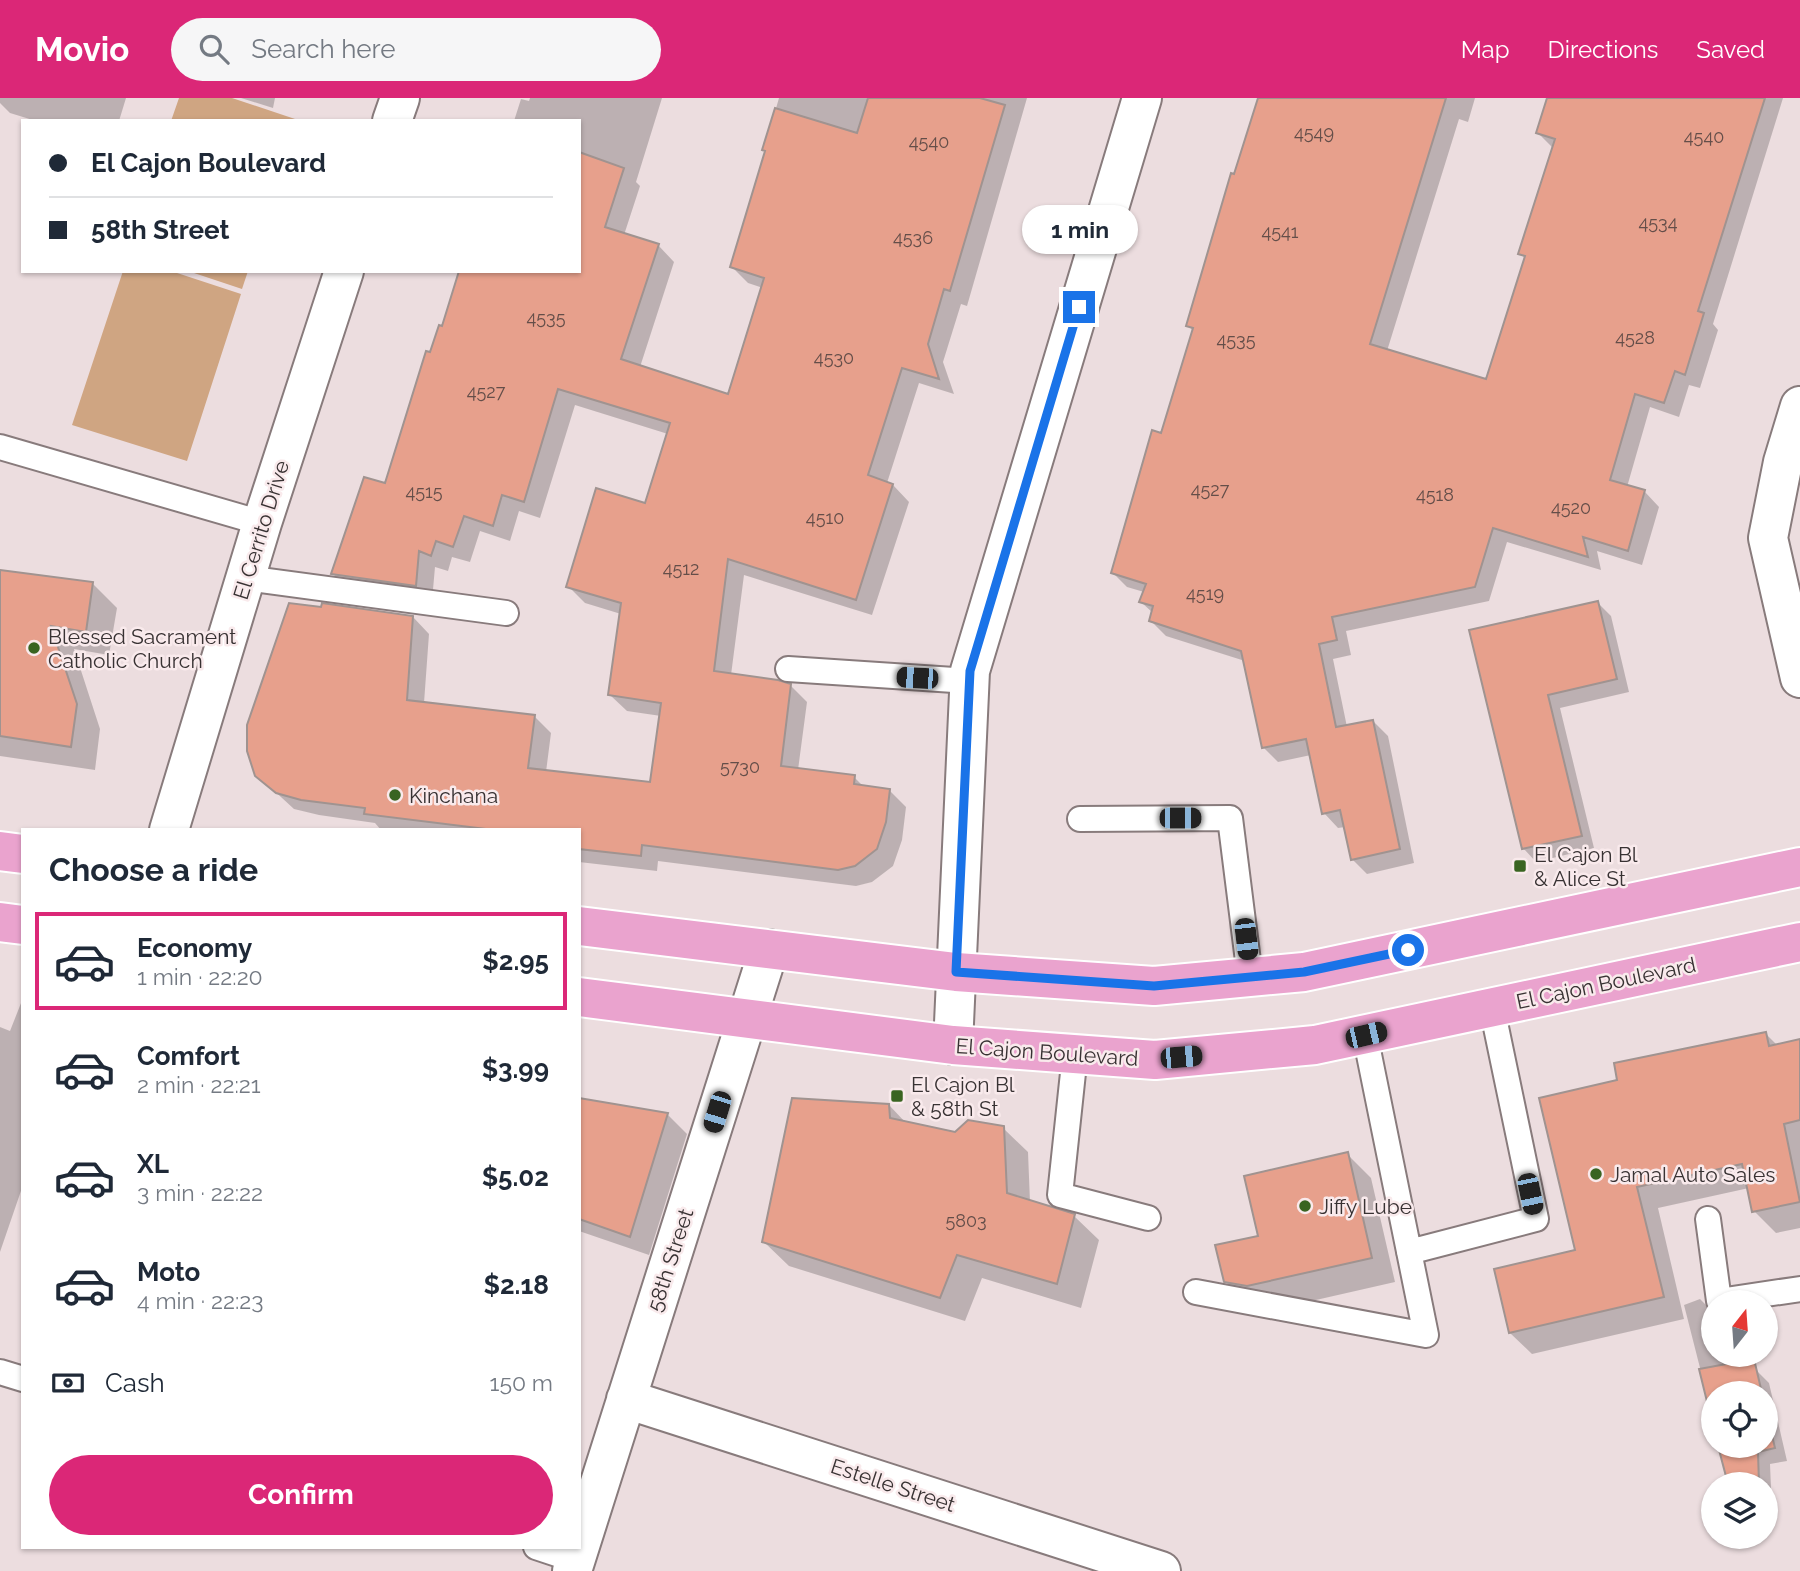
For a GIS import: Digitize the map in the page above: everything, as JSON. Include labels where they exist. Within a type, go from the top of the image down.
[{"type":"main road","points":[[0,851],[21,854]]},
{"type":"main road","points":[[581,926],[956,972],[1154,986],[1304,972],[1800,867]]},
{"type":"main road","points":[[0,922],[21,925]]},
{"type":"main road","name":"El Cajon Boulevard","points":[[581,997],[953,1045],[1154,1060],[1315,1045],[1800,942]]},
{"type":"street","points":[[393,119],[400,98]]},
{"type":"street","points":[[953,1045],[969,681],[1142,98]]},
{"type":"street","name":"El Cerrito Drive","points":[[170,828],[262,523],[343,273]]},
{"type":"street","points":[[1800,406],[1783,462],[1768,538],[1800,678]]},
{"type":"street","name":"58th Street","points":[[581,1540],[769,949]]},
{"type":"street","name":"Estelle Street","points":[[626,1399],[1161,1571]]},
{"type":"lane","points":[[0,447],[262,523]]},
{"type":"lane","points":[[246,578],[506,613]]},
{"type":"lane","points":[[788,669],[969,681]]},
{"type":"lane","points":[[1080,819],[1230,818],[1251,977]]},
{"type":"lane","points":[[1409,1252],[1536,1220],[1492,1008]]},
{"type":"lane","points":[[1196,1292],[1426,1335],[1366,1035]]},
{"type":"lane","points":[[1075,1054],[1060,1195],[1148,1218]]},
{"type":"lane","points":[[1708,1219],[1719,1301],[1800,1289]]},
{"type":"lane","points":[[0,1372],[21,1378]]},
{"type":"lane","points":[[540,1549],[573,1565]]},
{"type":"shaded area","points":[[179,98],[232,98],[295,119],[172,119]]},
{"type":"shaded area","points":[[122,273],[177,273],[241,294],[187,461],[72,425]]},
{"type":"shaded area","points":[[194,273],[247,273],[242,289]]},
{"type":"building","points":[[868,98],[980,98],[1005,105],[950,291],[944,289],[928,344],[939,379],[902,368],[868,475],[893,484],[856,600],[728,559],[714,671],[791,684],[781,766],[855,775],[854,784],[890,789],[886,822],[877,849],[855,866],[838,870],[642,845],[641,856],[581,849],[581,828],[478,828],[364,814],[365,808],[301,800],[276,793],[255,776],[247,751],[247,725],[289,603],[321,607],[322,603],[413,616],[407,700],[535,715],[528,768],[650,782],[661,703],[608,695],[621,603],[566,587],[596,488],[645,503],[670,423],[558,389],[524,502],[502,495],[493,526],[464,516],[453,547],[436,541],[431,556],[419,551],[416,586],[331,574],[364,477],[385,483],[426,351],[430,352],[439,325],[442,326],[458,273],[581,273],[581,153],[624,168],[605,227],[659,244],[621,359],[728,394],[764,278],[730,267],[775,108],[857,133]]},
{"type":"building","points":[[1258,98],[1446,98],[1370,344],[1486,379],[1525,256],[1518,254],[1555,139],[1536,133],[1547,98],[1765,98],[1698,311],[1704,313],[1685,375],[1675,371],[1664,403],[1635,394],[1610,480],[1645,490],[1628,551],[1583,537],[1588,557],[1493,528],[1475,587],[1332,617],[1337,640],[1319,644],[1336,727],[1373,720],[1400,849],[1351,860],[1340,810],[1322,814],[1306,739],[1262,748],[1241,651],[1149,621],[1153,606],[1139,602],[1146,584],[1111,573],[1152,430],[1161,433],[1193,328],[1186,326],[1231,173],[1234,174]]},
{"type":"building","name":"Blessed Sacrament Catholic Church","points":[[0,570],[93,582],[86,632],[51,626],[77,704],[71,747],[0,736]]},
{"type":"building","points":[[1598,601],[1617,679],[1548,695],[1582,836],[1522,849],[1469,630]]},
{"type":"building","points":[[1766,1032],[1769,1046],[1800,1039],[1800,1120],[1784,1124],[1800,1202],[1752,1212],[1742,1164],[1637,1187],[1664,1297],[1509,1333],[1494,1269],[1575,1250],[1539,1098],[1617,1080],[1614,1063]]},
{"type":"building","points":[[581,1098],[668,1113],[630,1237],[581,1220]]},
{"type":"building","points":[[792,1098],[889,1104],[890,1118],[955,1132],[968,1120],[1004,1126],[1007,1193],[1075,1214],[1057,1284],[957,1255],[940,1298],[762,1242]]},
{"type":"building","name":"Jiffy Lube","points":[[1348,1152],[1372,1258],[1247,1286],[1224,1282],[1215,1245],[1258,1236],[1244,1176]]},
{"type":"building","points":[[1756,1367],[1759,1381],[1702,1381],[1699,1369]]},
{"type":"building","points":[[1721,1458],[1758,1458],[1759,1472],[1725,1472]]},
{"type":"place","name":"Blessed Sacrament Catholic Church","points":[[34,648]]},
{"type":"place","name":"Kinchana","points":[[395,795]]},
{"type":"place","name":"El Cajon Bl & Alice St","points":[[1520,866]]},
{"type":"place","name":"El Cajon Bl & 58th St","points":[[897,1096]]},
{"type":"place","name":"Jamal Auto Sales","points":[[1596,1174]]},
{"type":"place","name":"Jiffy Lube","points":[[1305,1206]]},
{"type":"route","points":[[1079,307],[970,671],[956,972],[1154,986],[1304,972],[1408,950]]}]
